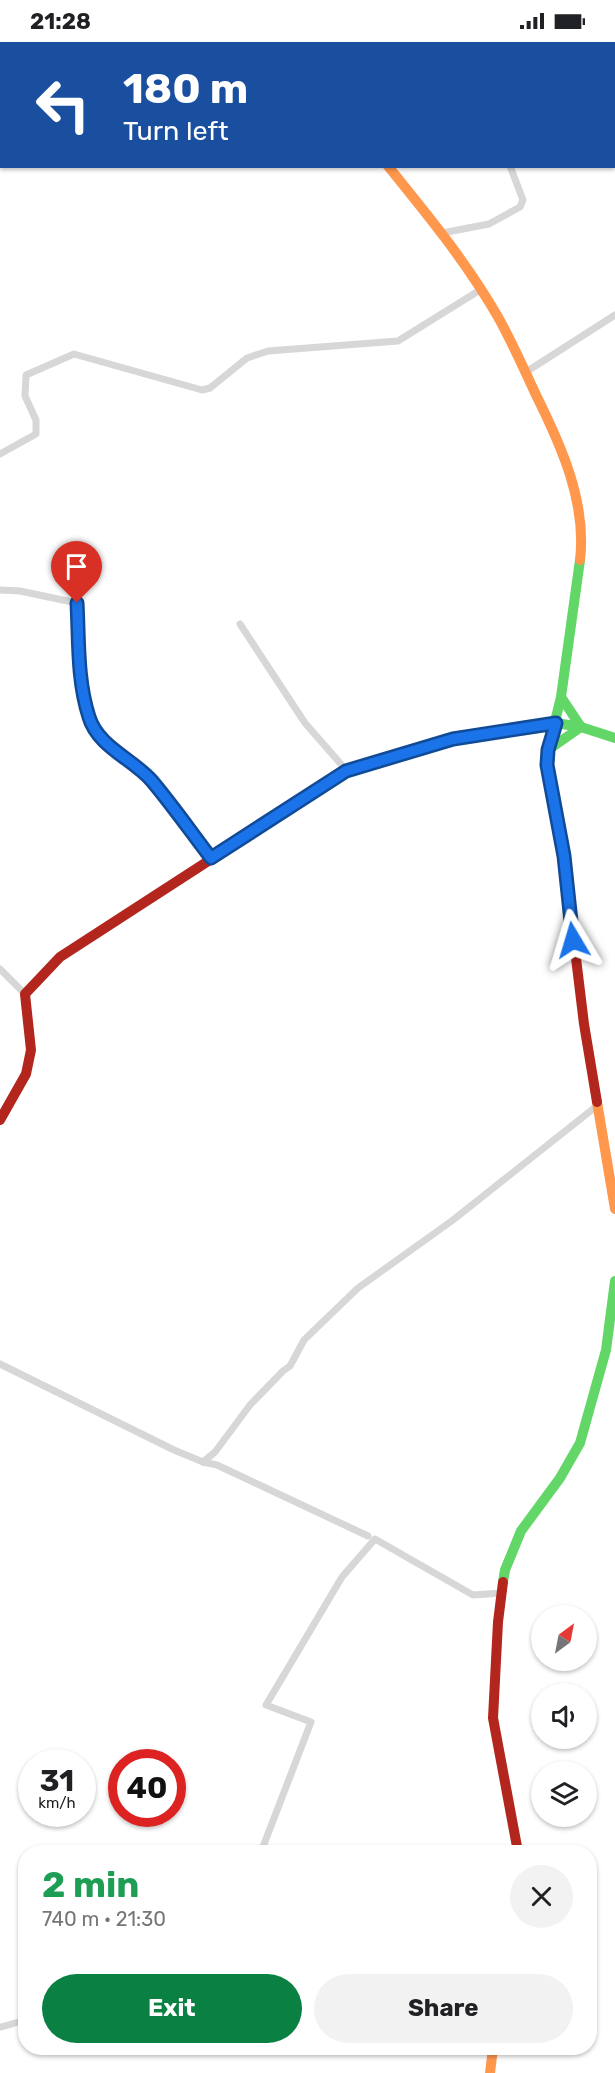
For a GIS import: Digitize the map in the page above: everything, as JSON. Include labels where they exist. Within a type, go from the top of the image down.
[{"type":"street","points":[[390,168],[442,233],[498,317],[559,442],[579,509],[581,550],[561,697],[548,750],[547,765],[564,856],[584,1024],[615,1209]]},
{"type":"street","points":[[442,233],[489,224],[520,207],[523,200],[511,168]]},
{"type":"street","points":[[0,454],[36,434],[36,420],[25,396],[26,375],[74,354],[202,390],[210,388],[247,358],[268,351],[398,341],[480,291]]},
{"type":"street","points":[[526,372],[615,315]]},
{"type":"street","points":[[0,590],[20,591],[77,603],[80,672],[89,718],[99,734],[119,754],[126,757],[151,779],[211,858]]},
{"type":"street","points":[[240,624],[305,723],[346,771]]},
{"type":"street","points":[[561,697],[581,727]]},
{"type":"street","points":[[25,994],[60,957],[346,771],[453,739],[556,723],[581,727],[615,738]]},
{"type":"street","points":[[548,750],[581,727]]},
{"type":"street","points":[[0,969],[25,994],[31,1050],[26,1074],[0,1120]]},
{"type":"street","points":[[202,1462],[215,1452],[250,1405],[290,1366],[304,1340],[358,1288],[453,1220],[598,1106]]},
{"type":"street","points":[[517,1845],[493,1718],[498,1622],[505,1570],[521,1531],[560,1478],[580,1443],[606,1350],[615,1281]]},
{"type":"street","points":[[0,1364],[163,1445],[202,1462],[217,1465],[368,1536]]},
{"type":"street","points":[[264,1845],[311,1722],[266,1706],[342,1577],[375,1539],[473,1595],[502,1593]]},
{"type":"street","points":[[1,2027],[18,2022]]},
{"type":"street","points":[[490,2073],[491,2055]]},
{"type":"traffic: fast","points":[[571,917],[564,856],[547,765],[548,750],[561,697],[580,560]]},
{"type":"traffic: fast","points":[[548,750],[581,727],[561,697]]},
{"type":"traffic: fast","points":[[458,738],[556,723],[581,727],[615,738]]},
{"type":"traffic: fast","points":[[503,1582],[505,1570],[521,1531],[560,1478],[580,1443],[606,1350],[615,1281]]},
{"type":"traffic: slow","points":[[390,168],[460,258],[486,297],[513,346],[563,454],[570,475],[580,517],[580,560]]},
{"type":"traffic: slow","points":[[216,856],[347,771],[458,738]]},
{"type":"traffic: slow","points":[[597,1102],[615,1209]]},
{"type":"traffic: slow","points":[[490,2073],[492,2055]]},
{"type":"traffic: jam","points":[[0,1120],[26,1074],[31,1050],[25,994],[60,957],[216,856]]},
{"type":"traffic: jam","points":[[571,917],[584,1024],[597,1102]]},
{"type":"traffic: jam","points":[[503,1582],[498,1622],[493,1718],[517,1845]]},
{"type":"route","points":[[77,603],[80,672],[89,718],[99,734],[119,754],[126,757],[151,779],[211,858],[346,771],[453,739],[556,723],[548,750],[547,765],[564,856],[573,940]]}]
